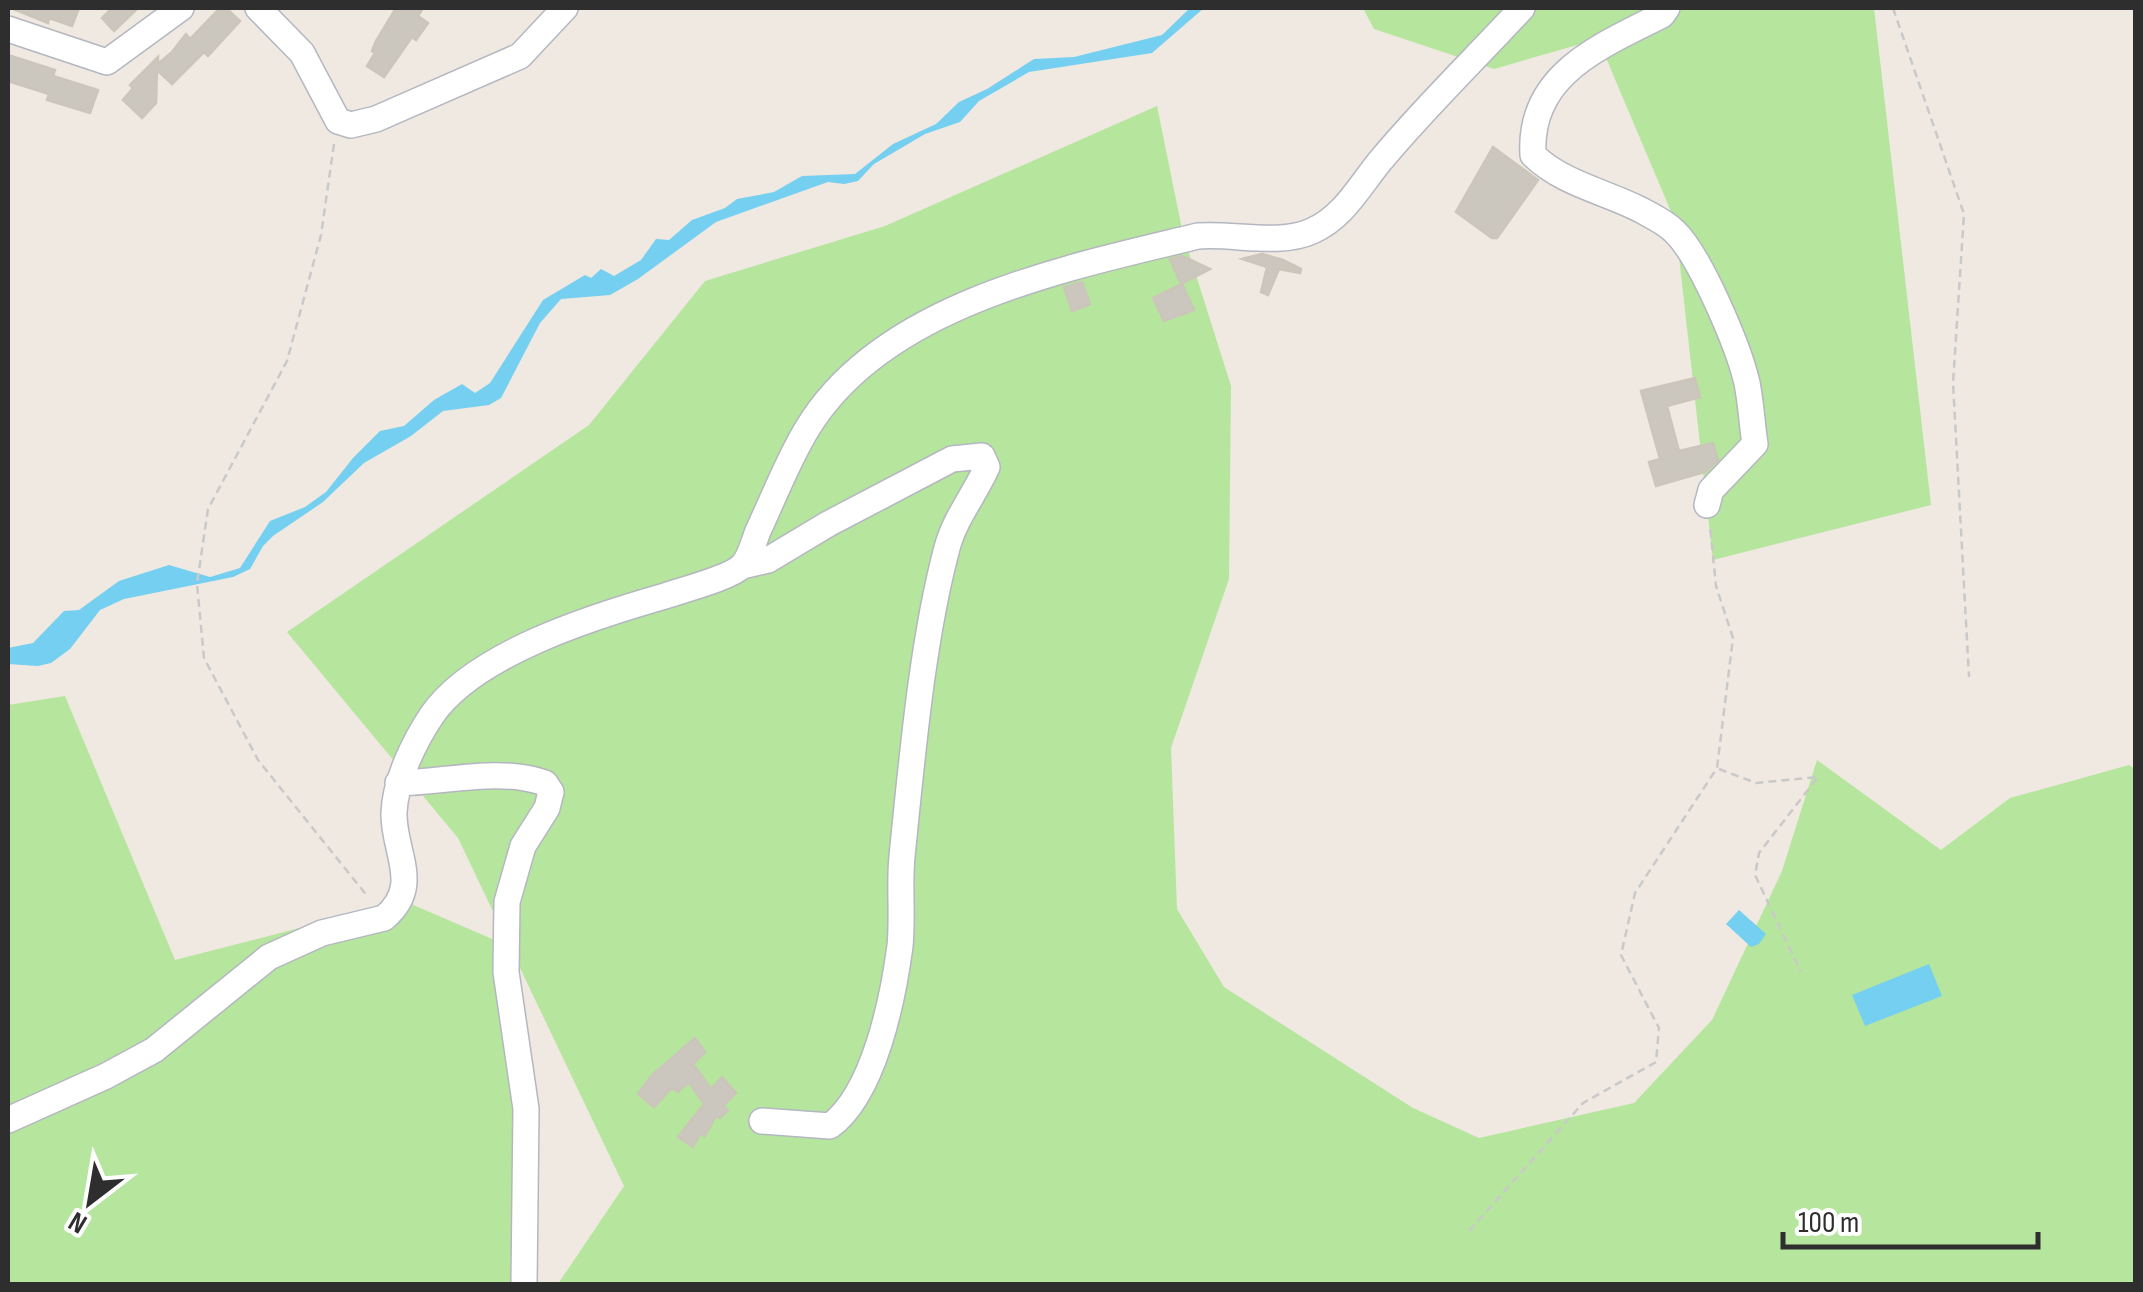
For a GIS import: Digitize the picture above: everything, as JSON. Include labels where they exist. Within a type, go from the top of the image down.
[{"type":"street","points":[[8,29],[107,62],[181,8]]},
{"type":"street","points":[[258,8],[302,53],[338,120],[351,125],[376,119],[520,56],[565,8]]},
{"type":"street","points":[[742,566],[808,428],[858,367],[912,332],[1007,288],[1198,236],[1226,233],[1285,238],[1313,231],[1342,211],[1382,159],[1522,8]]},
{"type":"street","points":[[1668,8],[1662,15],[1586,55],[1560,77],[1538,108],[1532,130],[1533,155],[1559,176],[1608,194],[1673,229],[1692,252],[1713,294],[1746,381],[1754,444],[1711,490],[1707,505]]},
{"type":"street","points":[[8,1120],[154,1050],[270,957],[322,933],[393,908],[398,783],[433,714],[497,660],[556,631],[768,560],[952,459],[982,456],[987,466],[948,546],[927,655],[902,859],[900,945],[883,1026],[866,1078],[843,1116],[830,1126],[762,1121]]},
{"type":"street","points":[[398,783],[502,774],[545,782],[551,792],[547,808],[522,846],[508,902],[506,972],[526,1109],[524,1284]]},
{"type":"path","points":[[1894,8],[1964,214],[1953,384],[1970,676]]},
{"type":"path","points":[[338,120],[321,234],[287,361],[208,508],[196,584],[204,658],[258,760],[393,908]]},
{"type":"path","points":[[1469,1231],[1583,1103],[1656,1062],[1659,1028],[1621,955],[1635,893],[1718,768],[1733,638],[1716,586],[1707,505]]},
{"type":"path","points":[[1718,768],[1756,783],[1818,777],[1759,853],[1755,875],[1800,972]]},
{"type":"green space","points":[[1363,8],[1874,8],[1931,505],[1713,560],[1675,221],[1598,39],[1494,69],[1374,29]]},
{"type":"green space","points":[[1157,106],[1183,234],[1231,386],[1229,579],[1171,748],[1177,909],[1224,987],[1413,1108],[1479,1138],[1634,1103],[1712,1020],[1782,871],[1817,760],[1941,850],[2010,798],[2129,765],[2136,770],[2135,1284],[558,1284],[624,1186],[458,838],[287,632],[589,425],[705,281],[885,226]]},
{"type":"green space","points":[[65,696],[175,960],[404,901],[497,941],[535,1116],[525,1284],[8,1284],[8,705]]},
{"type":"water","points":[[1190,8],[1204,8],[1152,53],[1029,72],[979,101],[960,122],[925,134],[874,164],[858,181],[828,182],[716,222],[610,295],[561,299],[540,323],[501,398],[489,405],[443,411],[411,436],[364,463],[323,502],[273,536],[250,569],[233,577],[124,599],[100,610],[70,649],[51,663],[8,664],[8,648],[33,643],[64,611],[79,610],[119,581],[169,565],[210,577],[240,568],[270,521],[305,507],[326,492],[380,431],[404,426],[434,400],[462,384],[475,393],[490,383],[543,300],[585,275],[591,278],[601,269],[614,276],[641,260],[656,239],[669,240],[692,220],[725,208],[737,199],[774,192],[802,176],[855,174],[893,144],[936,124],[959,102],[1034,59],[1074,57],[1162,35]]},
{"type":"water","points":[[1739,910],[1766,934],[1759,944],[1751,947],[1726,924]]},
{"type":"water","points":[[1929,964],[1942,996],[1865,1026],[1852,995]]},
{"type":"building","points":[[11,8],[79,8],[72,26],[49,18],[48,23]]},
{"type":"building","points":[[112,8],[138,8],[114,31],[102,18]]},
{"type":"building","points":[[220,8],[226,8],[240,21],[208,56],[204,52],[172,84],[157,70],[156,103],[142,118],[123,100],[133,88],[130,85],[158,57],[158,64],[172,52],[186,34],[190,39]]},
{"type":"building","points":[[396,8],[423,8],[418,16],[428,23],[416,40],[412,37],[384,77],[367,66],[375,53],[372,51],[376,41]]},
{"type":"building","points":[[8,55],[55,70],[53,76],[98,90],[90,113],[47,100],[49,94],[8,81]]},
{"type":"building","points":[[1493,147],[1538,180],[1497,238],[1456,212]]},
{"type":"building","points":[[1262,254],[1301,269],[1300,273],[1279,269],[1268,295],[1261,292],[1267,267],[1242,259]]},
{"type":"building","points":[[1182,256],[1210,269],[1181,284],[1170,259]]},
{"type":"building","points":[[1082,282],[1090,304],[1072,311],[1064,287]]},
{"type":"building","points":[[1182,284],[1194,310],[1164,321],[1153,298]]},
{"type":"building","points":[[1695,378],[1700,397],[1667,406],[1679,451],[1713,443],[1718,460],[1705,472],[1656,486],[1649,462],[1660,459],[1641,391]]},
{"type":"building","points":[[695,1038],[705,1052],[693,1064],[711,1089],[722,1077],[736,1093],[723,1106],[728,1110],[720,1118],[716,1116],[705,1136],[700,1134],[693,1147],[678,1137],[704,1104],[689,1082],[678,1092],[672,1088],[654,1107],[638,1094],[652,1075]]}]
